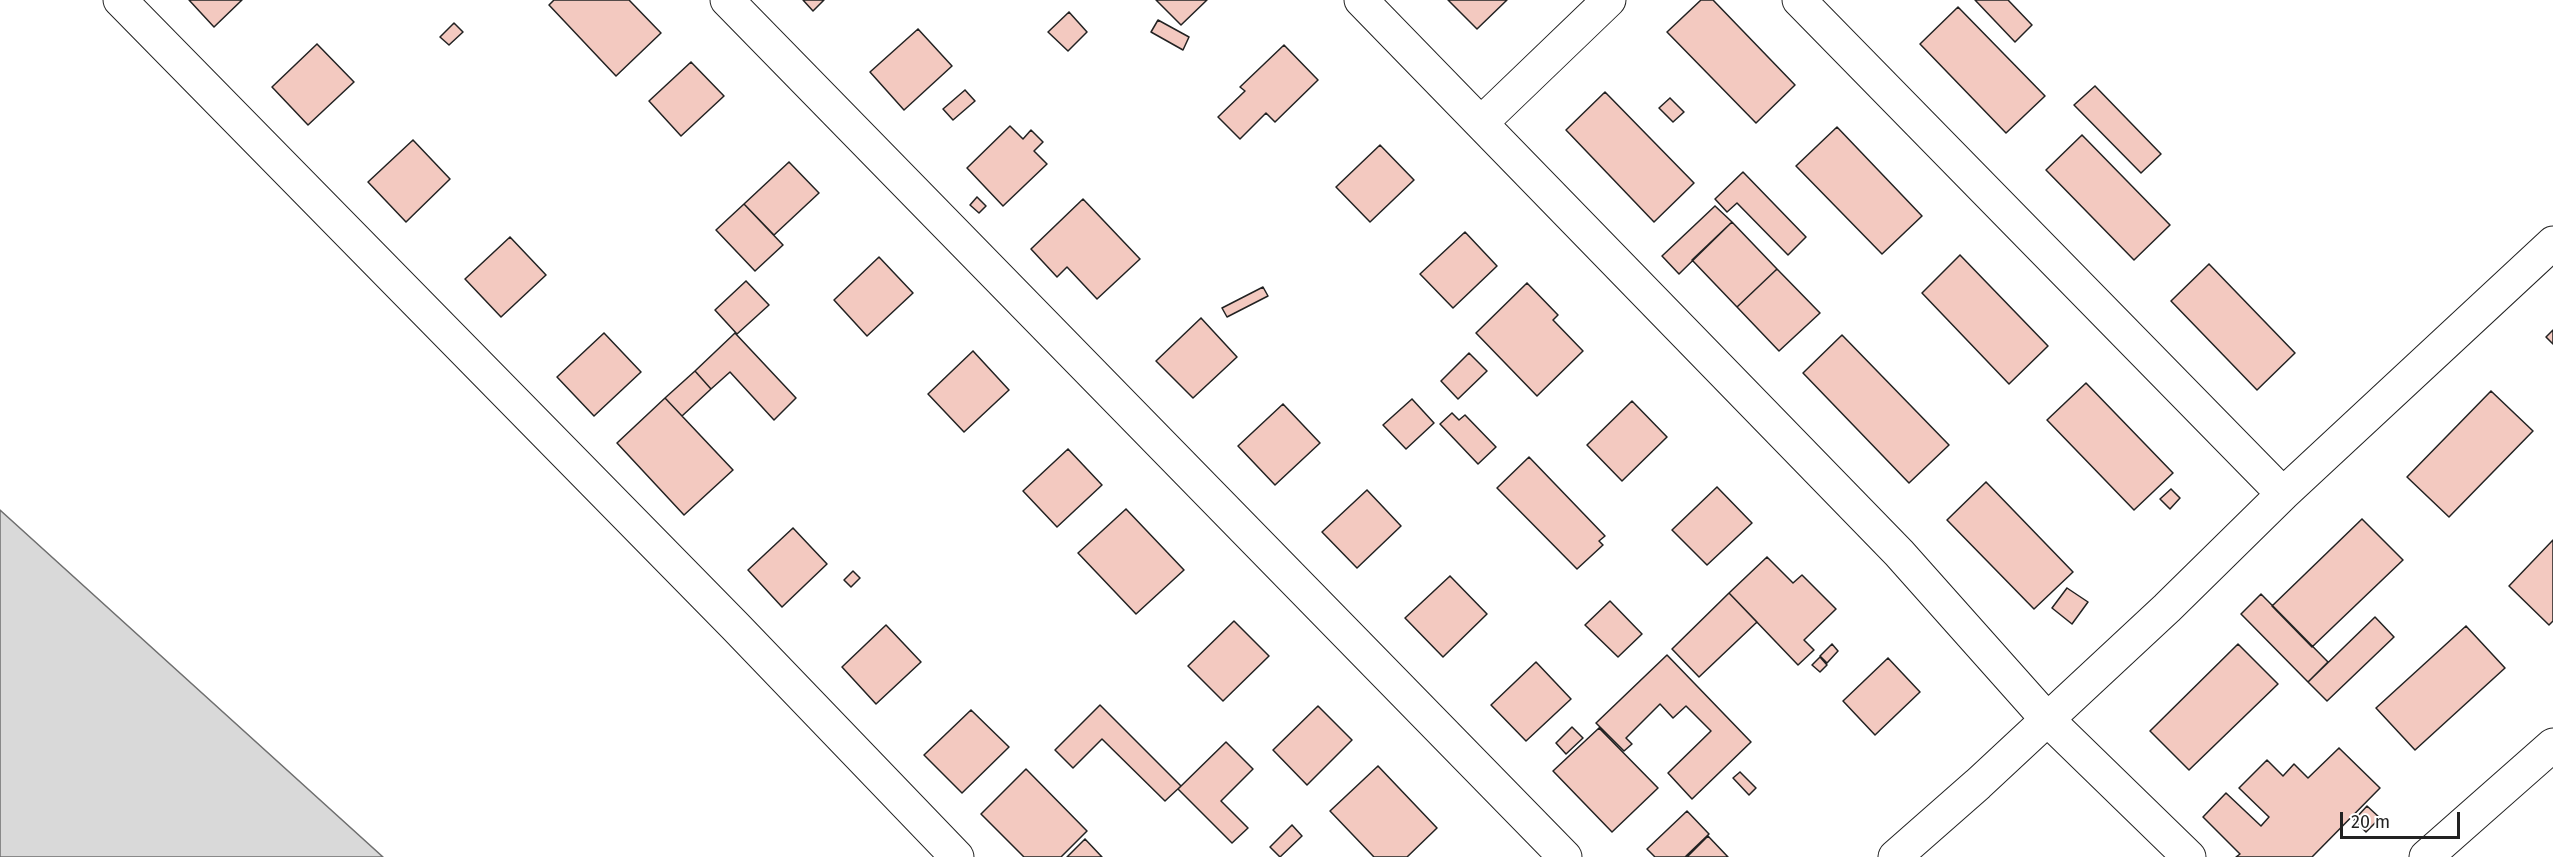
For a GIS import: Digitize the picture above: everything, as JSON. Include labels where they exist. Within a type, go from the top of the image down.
[{"type":"street","points":[[120,0],[735,626],[957,857]]},
{"type":"street","points":[[727,0],[1565,857]]},
{"type":"street","points":[[1361,0],[1899,553],[2046,718],[2189,857]]},
{"type":"street","points":[[1481,123],[1609,0]]},
{"type":"street","points":[[1799,0],[2283,494]]},
{"type":"street","points":[[1895,857],[1978,784],[2046,718],[2167,608],[2283,494],[2553,243]]},
{"type":"street","points":[[2426,857],[2548,758]]},
{"type":"shaded area","points":[[0,510],[383,857],[0,857]]},
{"type":"building","points":[[189,0],[242,0],[214,27]]},
{"type":"building","points":[[554,0],[629,0],[661,33],[616,76],[549,5]]},
{"type":"building","points":[[803,0],[824,0],[813,11]]},
{"type":"building","points":[[1156,0],[1207,0],[1181,25]]},
{"type":"building","points":[[1448,0],[1507,0],[1477,29]]},
{"type":"building","points":[[1701,0],[1713,0],[1795,85],[1756,123],[1667,32]]},
{"type":"building","points":[[1975,0],[2008,0],[2032,25],[2015,42]]},
{"type":"building","points":[[1958,7],[2045,96],[2006,133],[1920,44]]},
{"type":"building","points":[[1069,12],[1087,32],[1068,51],[1048,32]]},
{"type":"building","points":[[1158,20],[1189,37],[1183,50],[1151,32]]},
{"type":"building","points":[[454,23],[463,32],[449,45],[440,37]]},
{"type":"building","points":[[918,29],[952,66],[904,110],[870,72]]},
{"type":"building","points":[[317,44],[354,82],[308,125],[272,87]]},
{"type":"building","points":[[1284,45],[1318,80],[1275,122],[1266,113],[1240,139],[1218,117],[1245,91],[1240,87]]},
{"type":"building","points":[[691,62],[724,96],[681,136],[649,101]]},
{"type":"building","points":[[2095,86],[2161,154],[2141,173],[2074,105]]},
{"type":"building","points":[[965,90],[975,101],[953,120],[943,109]]},
{"type":"building","points":[[1605,92],[1694,183],[1654,222],[1566,130]]},
{"type":"building","points":[[1670,98],[1684,112],[1673,122],[1659,108]]},
{"type":"building","points":[[1010,126],[1023,139],[1031,130],[1043,142],[1034,151],[1047,164],[1003,206],[967,168]]},
{"type":"building","points":[[1837,127],[1922,216],[1882,254],[1796,166]]},
{"type":"building","points":[[2082,135],[2170,225],[2134,260],[2046,170]]},
{"type":"building","points":[[413,140],[450,179],[406,222],[368,182]]},
{"type":"building","points":[[1380,145],[1414,180],[1370,222],[1336,187]]},
{"type":"building","points":[[789,162],[819,193],[774,235],[744,204]]},
{"type":"building","points":[[1743,172],[1806,237],[1788,255],[1737,203],[1727,212],[1715,199]]},
{"type":"building","points":[[977,197],[986,206],[979,213],[970,205]]},
{"type":"building","points":[[1083,199],[1140,259],[1097,299],[1067,267],[1057,277],[1031,249]]},
{"type":"building","points":[[744,204],[783,245],[755,271],[716,230]]},
{"type":"building","points":[[1715,206],[1732,222],[1679,274],[1662,256]]},
{"type":"building","points":[[1732,222],[1777,269],[1737,307],[1692,260]]},
{"type":"building","points":[[1465,232],[1497,266],[1453,308],[1420,274]]},
{"type":"building","points":[[510,237],[546,275],[501,317],[465,279]]},
{"type":"building","points":[[1960,255],[2048,346],[2009,384],[1922,293]]},
{"type":"building","points":[[879,257],[913,293],[867,336],[834,300]]},
{"type":"building","points":[[2209,264],[2295,353],[2257,390],[2171,301]]},
{"type":"building","points":[[1777,269],[1820,313],[1779,351],[1737,307]]},
{"type":"building","points":[[746,281],[769,305],[737,334],[715,310]]},
{"type":"building","points":[[1527,283],[1558,315],[1553,320],[1583,351],[1537,396],[1476,333]]},
{"type":"building","points":[[1263,287],[1268,296],[1227,317],[1222,308]]},
{"type":"building","points":[[1201,318],[1237,357],[1193,398],[1156,361]]},
{"type":"building","points":[[2553,330],[2553,344],[2546,337]]},
{"type":"building","points":[[604,333],[641,372],[594,416],[557,377]]},
{"type":"building","points":[[735,333],[796,398],[774,420],[730,372],[711,389],[695,371]]},
{"type":"building","points":[[1842,335],[1949,445],[1909,483],[1803,373]]},
{"type":"building","points":[[973,351],[1009,390],[964,432],[928,394]]},
{"type":"building","points":[[1469,353],[1487,371],[1458,399],[1441,381]]},
{"type":"building","points":[[695,371],[711,389],[682,416],[665,398]]},
{"type":"building","points":[[2086,383],[2173,473],[2134,510],[2047,420]]},
{"type":"building","points":[[2491,391],[2533,431],[2449,517],[2407,477]]},
{"type":"building","points":[[665,398],[733,470],[684,515],[617,443]]},
{"type":"building","points":[[1412,399],[1434,423],[1406,449],[1383,425]]},
{"type":"building","points":[[1632,401],[1667,437],[1622,481],[1587,445]]},
{"type":"building","points":[[1283,404],[1320,443],[1275,485],[1238,446]]},
{"type":"building","points":[[1452,413],[1459,420],[1465,415],[1496,447],[1478,464],[1440,424]]},
{"type":"building","points":[[1068,449],[1102,485],[1057,527],[1023,491]]},
{"type":"building","points":[[1529,457],[1605,536],[1599,541],[1603,545],[1577,569],[1497,488]]},
{"type":"building","points":[[1986,482],[2073,572],[2034,609],[1947,520]]},
{"type":"building","points":[[1717,487],[1752,523],[1707,565],[1672,530]]},
{"type":"building","points":[[2171,489],[2180,498],[2170,509],[2160,499]]},
{"type":"building","points":[[1367,490],[1401,526],[1357,568],[1322,532]]},
{"type":"building","points":[[1126,509],[1184,570],[1136,614],[1078,553]]},
{"type":"building","points":[[2362,519],[2403,560],[2312,647],[2272,606]]},
{"type":"building","points":[[793,528],[827,564],[782,607],[748,570]]},
{"type":"building","points":[[2553,540],[2553,621],[2549,625],[2509,586]]},
{"type":"building","points":[[1767,557],[1793,583],[1802,575],[1836,609],[1804,640],[1814,650],[1798,665],[1729,593]]},
{"type":"building","points":[[853,571],[860,578],[851,587],[844,580]]},
{"type":"building","points":[[1450,576],[1487,614],[1443,657],[1405,618]]},
{"type":"building","points":[[2067,588],[2088,602],[2072,624],[2052,608]]},
{"type":"building","points":[[1729,593],[1757,622],[1699,677],[1672,649]]},
{"type":"building","points":[[2261,594],[2328,662],[2308,682],[2241,614]]},
{"type":"building","points":[[1610,601],[1642,634],[1618,657],[1585,625]]},
{"type":"building","points":[[2375,617],[2394,637],[2327,701],[2308,682]]},
{"type":"building","points":[[1234,621],[1269,656],[1223,701],[1188,666]]},
{"type":"building","points":[[886,625],[921,662],[876,704],[842,667]]},
{"type":"building","points":[[2466,626],[2505,668],[2415,750],[2376,708]]},
{"type":"building","points":[[1832,644],[1838,651],[1827,663],[1820,656]]},
{"type":"building","points":[[2238,644],[2278,684],[2189,770],[2150,731]]},
{"type":"building","points":[[1667,655],[1751,742],[1692,799],[1668,773],[1711,731],[1686,706],[1673,718],[1660,704],[1626,738],[1632,744],[1624,751],[1596,723]]},
{"type":"building","points":[[1820,657],[1827,665],[1820,672],[1812,665]]},
{"type":"building","points":[[1888,658],[1920,692],[1875,735],[1843,701]]},
{"type":"building","points":[[1536,662],[1571,699],[1526,741],[1491,705]]},
{"type":"building","points":[[1100,705],[1181,786],[1165,801],[1102,739],[1073,768],[1055,750]]},
{"type":"building","points":[[1318,706],[1352,740],[1307,785],[1273,750]]},
{"type":"building","points":[[971,710],[1009,747],[962,793],[924,755]]},
{"type":"building","points":[[1572,727],[1583,738],[1566,754],[1556,743]]},
{"type":"building","points":[[1599,728],[1658,788],[1612,832],[1553,771]]},
{"type":"building","points":[[1226,742],[1253,769],[1221,801],[1248,828],[1232,843],[1178,789]]},
{"type":"building","points":[[2339,748],[2380,788],[2312,857],[2236,857],[2240,854],[2203,817],[2226,793],[2261,826],[2269,817],[2239,788],[2267,760],[2283,776],[2294,764],[2308,778]]},
{"type":"building","points":[[1378,766],[1437,828],[1407,857],[1374,857],[1330,811]]},
{"type":"building","points":[[1026,769],[1087,831],[1061,857],[1024,857],[981,814]]},
{"type":"building","points":[[1740,772],[1756,788],[1749,795],[1733,778]]},
{"type":"building","points":[[2367,806],[2380,818],[2366,832],[2354,820]]},
{"type":"building","points":[[1687,811],[1709,834],[1685,857],[1655,857],[1647,849]]},
{"type":"building","points":[[1292,825],[1302,836],[1280,857],[1270,847]]},
{"type":"building","points":[[1708,836],[1728,857],[1687,857]]},
{"type":"building","points":[[1085,839],[1102,857],[1067,857]]}]
